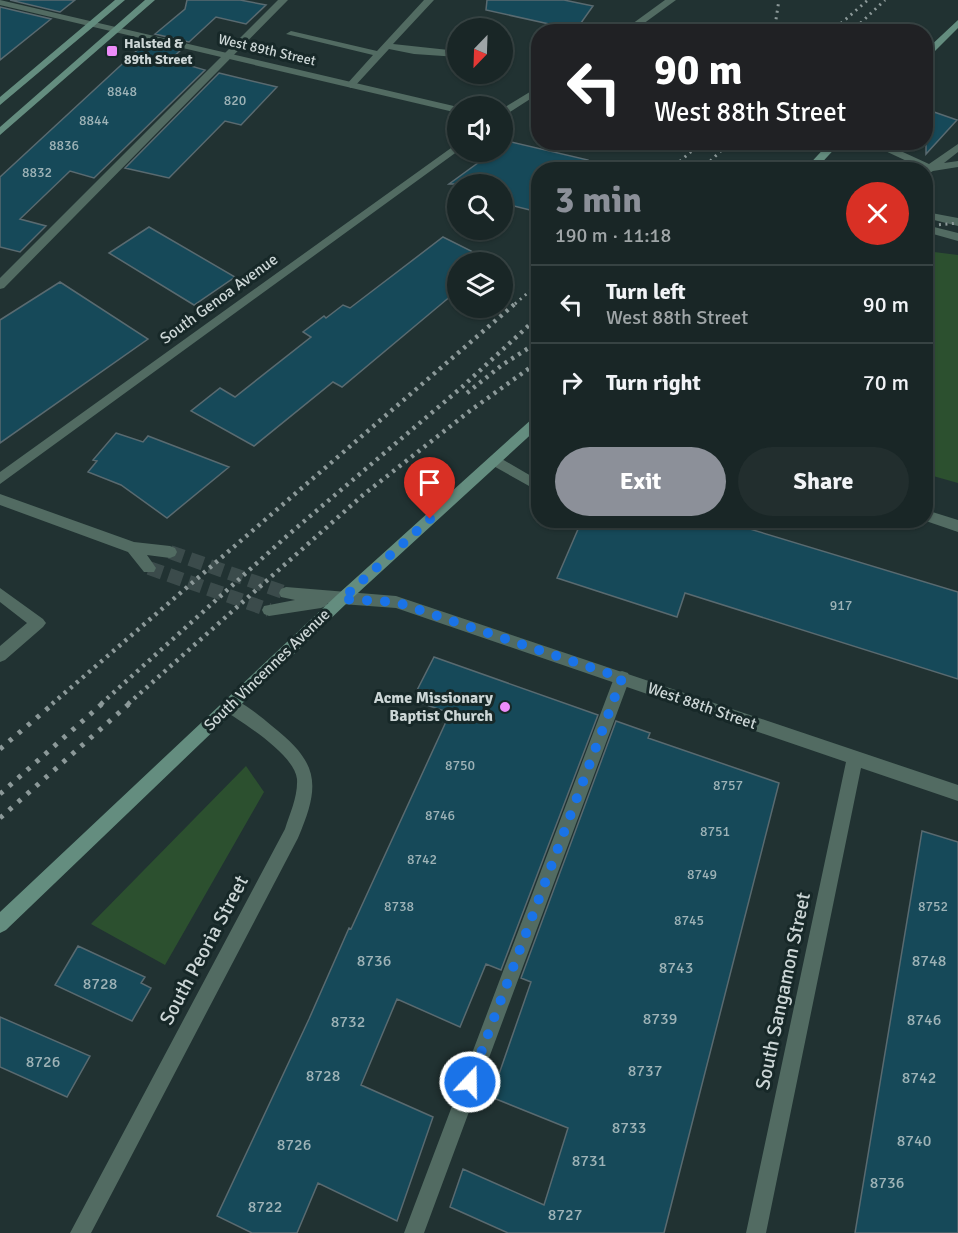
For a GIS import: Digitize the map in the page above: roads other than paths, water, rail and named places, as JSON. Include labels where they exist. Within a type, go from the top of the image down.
[{"type":"main road","points":[[0,102],[120,0]]},
{"type":"main road","points":[[0,132],[150,0]]},
{"type":"main road","points":[[933,48],[958,23]]},
{"type":"main road","points":[[817,162],[828,150]]},
{"type":"main road","name":"South Vincennes Avenue","points":[[0,924],[342,599],[531,427]]},
{"type":"street","points":[[0,285],[283,0]]},
{"type":"street","points":[[351,85],[429,0]]},
{"type":"street","points":[[639,24],[671,0]]},
{"type":"street","name":"West 89th Street","points":[[0,2],[447,107]]},
{"type":"street","points":[[291,34],[379,54]]},
{"type":"street","points":[[387,46],[433,54],[447,54]]},
{"type":"street","points":[[513,107],[531,95]]},
{"type":"street","points":[[933,166],[958,147]]},
{"type":"street","points":[[887,150],[912,162]]},
{"type":"street","name":"South Genoa Avenue","points":[[0,479],[447,154]]},
{"type":"street","points":[[933,169],[958,164]]},
{"type":"street","points":[[933,216],[958,222]]},
{"type":"street","points":[[933,231],[958,237]]},
{"type":"street","points":[[495,460],[531,482]]},
{"type":"street","points":[[0,499],[133,548],[170,552]]},
{"type":"street","points":[[933,518],[958,526]]},
{"type":"street","points":[[133,548],[149,568]]},
{"type":"street","name":"West 88th Street","points":[[286,593],[396,602],[958,793]]},
{"type":"street","points":[[0,594],[38,623],[0,655]]},
{"type":"street","name":"West 88th Street","points":[[269,610],[342,599]]},
{"type":"street","points":[[414,1233],[622,678]]},
{"type":"street","name":"South Peoria Street","points":[[80,1233],[292,832],[302,806],[305,777],[299,761],[231,705]]},
{"type":"street","name":"South Sangamon Street","points":[[756,1233],[855,758]]},
{"type":"tunnel","points":[[170,552],[286,593]]},
{"type":"tunnel","points":[[149,568],[269,610]]},
{"type":"railway","points":[[775,24],[779,0]]},
{"type":"railway","points":[[840,24],[868,0]]},
{"type":"railway","points":[[860,24],[885,0]]},
{"type":"railway","points":[[679,162],[693,150]]},
{"type":"railway","points":[[709,162],[722,150]]},
{"type":"railway","points":[[933,225],[958,223]]},
{"type":"railway","points":[[515,304],[531,290]]},
{"type":"railway","points":[[52,704],[517,302]]},
{"type":"railway","points":[[101,704],[288,535],[462,387],[531,323]]},
{"type":"railway","points":[[467,393],[502,365],[531,346]]},
{"type":"railway","points":[[128,704],[363,495],[471,410],[531,367]]},
{"type":"railway","points":[[0,749],[54,703]]},
{"type":"railway","points":[[0,794],[103,703]]},
{"type":"railway","points":[[0,818],[130,703]]},
{"type":"place","name":"Halsted & 89th Street","points":[[112,51]]},
{"type":"place","name":"Acme Missionary Baptist Church","points":[[505,707]]}]
